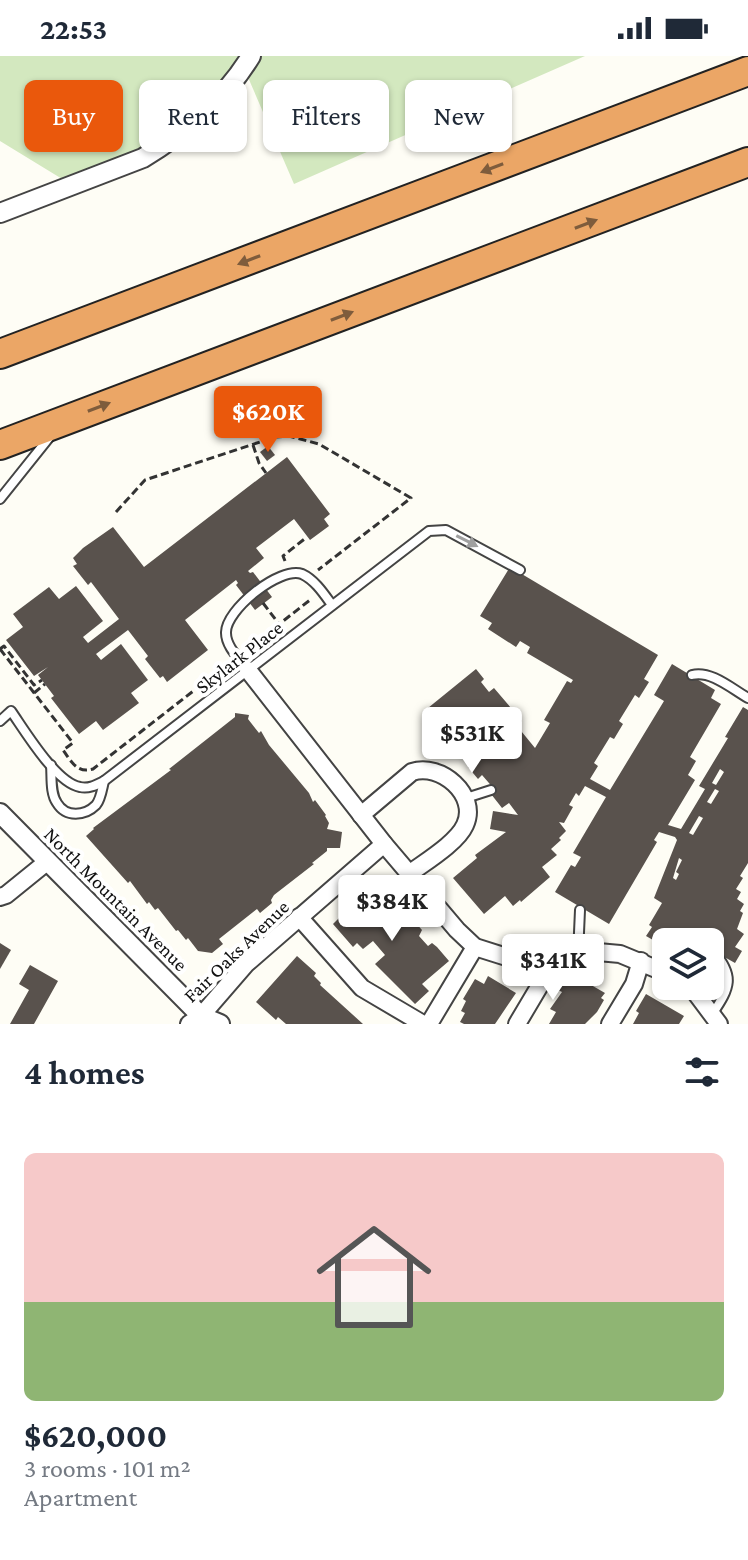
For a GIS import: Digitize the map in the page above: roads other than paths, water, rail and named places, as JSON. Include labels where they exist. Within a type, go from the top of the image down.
[{"type":"highway","points":[[0,354],[748,71]]},
{"type":"highway","points":[[0,445],[748,162]]},
{"type":"street","points":[[0,213],[143,158],[164,146],[216,102],[251,56]]},
{"type":"street","points":[[248,670],[384,844],[475,947],[516,960],[555,960],[598,952],[620,954],[652,966]]},
{"type":"street","points":[[361,815],[412,772],[422,768],[445,775],[466,798],[469,815],[459,835],[409,874]]},
{"type":"street","name":"North Mountain Avenue","points":[[0,813],[198,1021],[220,1024]]},
{"type":"street","name":"Fair Oaks Avenue","points":[[198,1021],[246,964],[384,844]]},
{"type":"street","points":[[0,897],[48,861]]},
{"type":"street","points":[[299,917],[362,988],[426,1024],[475,947]]},
{"type":"street","points":[[517,1024],[555,960]]},
{"type":"street","points":[[610,1024],[634,984],[641,961]]},
{"type":"street","points":[[696,1000],[711,1020]]},
{"type":"lane","points":[[0,499],[63,421]]},
{"type":"lane","name":"Skylark Place","points":[[51,765],[65,781],[79,787],[92,787],[104,781],[429,531],[446,530],[520,570]]},
{"type":"lane","points":[[248,670],[227,643],[225,631],[229,617],[237,608],[280,575],[292,572],[304,575],[332,605]]},
{"type":"lane","points":[[692,675],[709,675],[748,698]]},
{"type":"lane","points":[[0,721],[11,711],[51,765],[52,788],[57,803],[64,811],[84,814],[97,804],[104,781]]},
{"type":"lane","points":[[466,798],[491,790]]},
{"type":"lane","points":[[578,955],[580,910]]},
{"type":"lane","points":[[724,964],[729,983],[724,993]]},
{"type":"lane","points":[[711,1020],[721,1000]]}]
